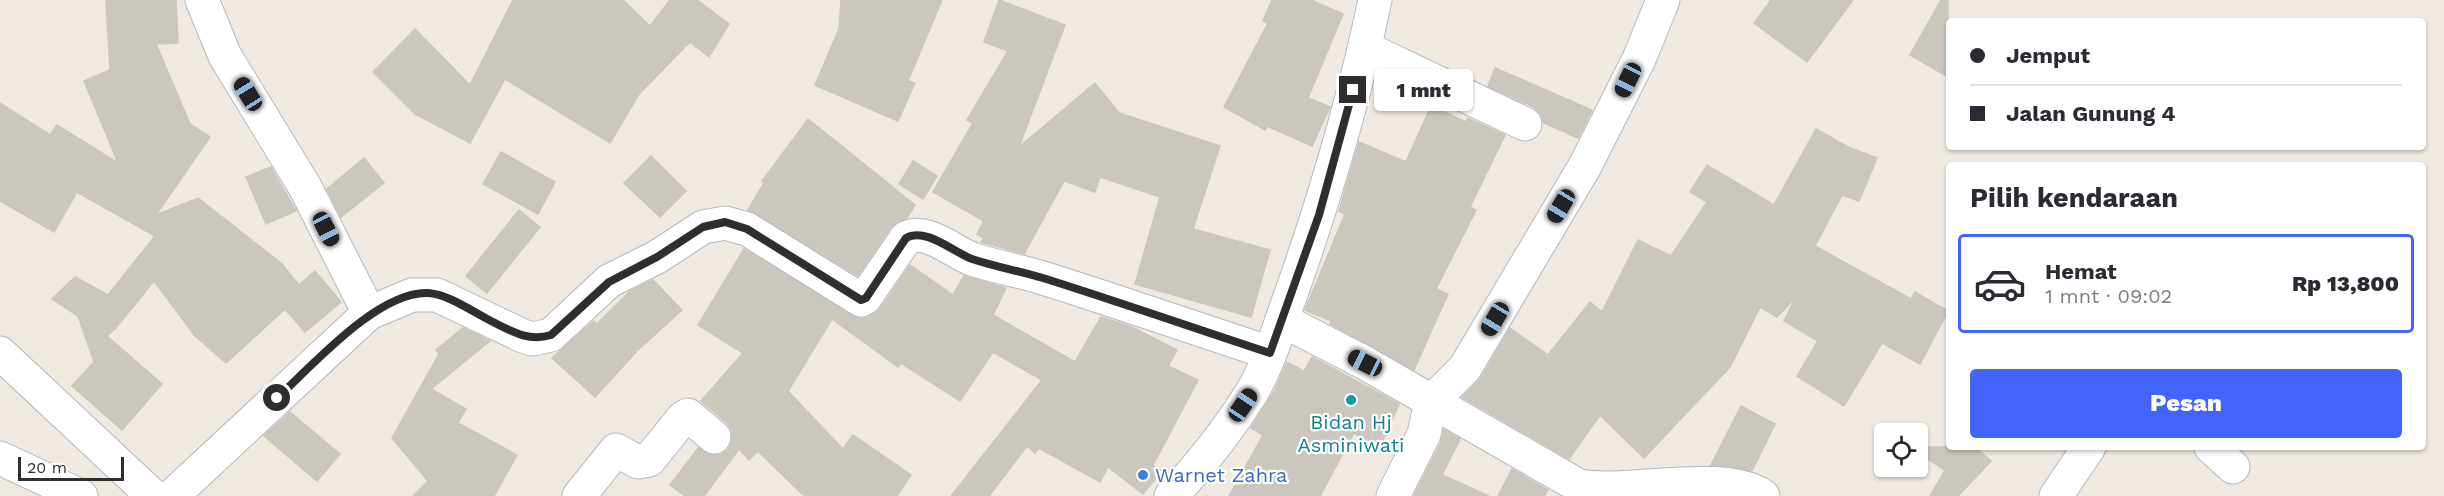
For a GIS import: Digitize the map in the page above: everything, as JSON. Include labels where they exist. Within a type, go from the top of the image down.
[{"type":"street","points":[[202,0],[225,56],[305,187],[369,314]]},
{"type":"street","points":[[1172,496],[1200,466],[1223,435],[1253,390],[1270,353],[1319,215],[1365,48],[1375,0]]},
{"type":"street","points":[[1393,496],[1424,434],[1431,402],[1465,368],[1585,166],[1638,59],[1663,0]]},
{"type":"street","points":[[1365,48],[1525,124]]},
{"type":"street","points":[[172,496],[369,314],[412,296],[428,293],[437,295],[523,336],[540,338],[551,335],[609,282],[657,257],[703,227],[725,222],[747,229],[861,300],[866,298],[906,238],[913,234],[922,234],[963,255],[1000,268],[1040,277],[1270,353]]},
{"type":"street","points":[[1281,320],[1365,363],[1586,492],[1723,485],[1752,489],[1763,496]]},
{"type":"street","points":[[0,353],[153,496]]},
{"type":"street","points":[[579,496],[616,450],[638,462],[649,460],[683,418],[688,415],[714,437]]},
{"type":"street","points":[[2056,496],[2087,450]]},
{"type":"street","points":[[0,458],[81,496]]},
{"type":"building","points":[[106,0],[176,0],[178,43],[156,44],[190,124],[210,137],[156,215],[198,198],[281,263],[299,285],[315,271],[341,302],[305,332],[285,309],[226,363],[195,336],[154,281],[107,336],[162,384],[122,430],[72,386],[94,362],[78,316],[52,299],[75,277],[108,295],[155,236],[77,192],[54,232],[0,201],[0,103],[50,135],[57,125],[118,163],[84,81],[110,70]]},
{"type":"building","points":[[513,0],[623,0],[650,26],[670,0],[697,0],[729,24],[709,57],[690,42],[639,94],[610,143],[505,79],[470,143],[415,114],[373,72],[415,29],[470,85]]},
{"type":"building","points":[[841,0],[942,0],[908,81],[915,83],[898,121],[815,85],[839,29]]},
{"type":"building","points":[[999,0],[1065,25],[1019,147],[1095,83],[1119,113],[1220,146],[1193,229],[1270,250],[1251,317],[1135,284],[1160,197],[1100,177],[1095,192],[1064,181],[1024,254],[981,242],[984,238],[977,234],[984,221],[933,192],[973,123],[967,120],[1008,51],[984,42]]},
{"type":"building","points":[[1272,0],[1311,0],[1343,14],[1308,98],[1330,107],[1312,146],[1267,126],[1265,130],[1224,107],[1268,23],[1263,21]]},
{"type":"building","points":[[1771,0],[1853,0],[1807,62],[1754,23]]},
{"type":"building","points":[[1941,0],[1948,0],[1946,76],[1910,55]]},
{"type":"building","points":[[1495,68],[1592,110],[1578,138],[1544,123],[1541,114],[1534,107],[1488,86]]},
{"type":"building","points":[[1431,106],[1466,122],[1468,118],[1505,135],[1470,207],[1476,210],[1436,289],[1448,294],[1414,370],[1330,324],[1332,321],[1305,310],[1345,214],[1339,211],[1359,142],[1406,162]]},
{"type":"building","points":[[808,119],[915,205],[907,218],[891,227],[858,276],[748,210],[764,183],[762,181]]},
{"type":"building","points":[[1816,129],[1848,147],[1877,158],[1859,201],[1842,195],[1815,246],[1911,299],[1915,292],[1946,310],[1946,315],[1920,364],[1882,343],[1844,406],[1797,376],[1818,341],[1784,321],[1796,297],[1777,317],[1760,307],[1730,367],[1644,458],[1600,415],[1569,459],[1462,397],[1481,378],[1510,328],[1548,355],[1590,302],[1602,312],[1638,240],[1671,256],[1707,202],[1690,192],[1707,165],[1774,205]]},
{"type":"building","points":[[501,152],[555,182],[538,214],[483,184]]},
{"type":"building","points":[[651,156],[686,191],[660,217],[624,183]]},
{"type":"building","points":[[364,158],[384,183],[341,217],[327,189]]},
{"type":"building","points":[[913,161],[937,176],[923,199],[899,184]]},
{"type":"building","points":[[271,167],[296,211],[266,224],[246,177]]},
{"type":"building","points":[[519,210],[540,227],[487,293],[466,276]]},
{"type":"building","points":[[744,249],[860,319],[869,317],[880,309],[910,265],[953,295],[964,276],[1006,288],[993,315],[1075,362],[1101,317],[1132,327],[1177,350],[1168,366],[1198,380],[1153,465],[1162,471],[1143,494],[1108,467],[1100,482],[1039,448],[1035,453],[1027,446],[989,496],[951,496],[1042,380],[993,352],[960,401],[901,363],[898,367],[832,319],[788,391],[843,449],[853,435],[911,475],[897,496],[804,496],[758,451],[749,460],[739,449],[704,496],[685,496],[670,485],[698,448],[710,455],[720,455],[728,450],[732,441],[732,431],[727,423],[701,401],[743,353],[698,325]]},
{"type":"building","points":[[653,280],[682,310],[638,350],[595,397],[552,358],[594,321],[597,324],[630,291]]},
{"type":"building","points":[[463,328],[490,341],[431,389],[466,409],[458,423],[517,455],[494,496],[413,496],[428,481],[392,438],[439,354],[436,350]]},
{"type":"building","points":[[1312,357],[1399,404],[1380,447],[1354,433],[1320,496],[1229,496],[1263,435],[1251,428],[1275,390],[1287,362],[1304,371]]},
{"type":"building","points":[[1741,406],[1775,424],[1752,471],[1711,465]]},
{"type":"building","points":[[290,412],[340,454],[317,481],[264,436]]},
{"type":"building","points":[[1444,430],[1460,439],[1442,475],[1489,496],[1414,496],[1441,442]]},
{"type":"building","points":[[1928,447],[1946,447],[1946,450],[1978,450],[1991,461],[1958,496],[1930,496],[1945,470],[1928,459]]},
{"type":"building","points":[[1512,469],[1548,490],[1544,496],[1498,496]]},
{"type":"place","name":"Bidan Hj Asminiwati","points":[[1351,400]]},
{"type":"place","name":"Warnet Zahra","points":[[1143,475]]},
{"type":"route","points":[[277,398],[369,314],[412,296],[428,293],[437,295],[523,336],[532,339],[540,338],[551,335],[609,282],[657,257],[703,227],[725,222],[747,229],[861,300],[866,298],[906,238],[913,234],[922,234],[963,255],[1000,268],[1040,277],[1270,353],[1319,215],[1353,90]]}]
